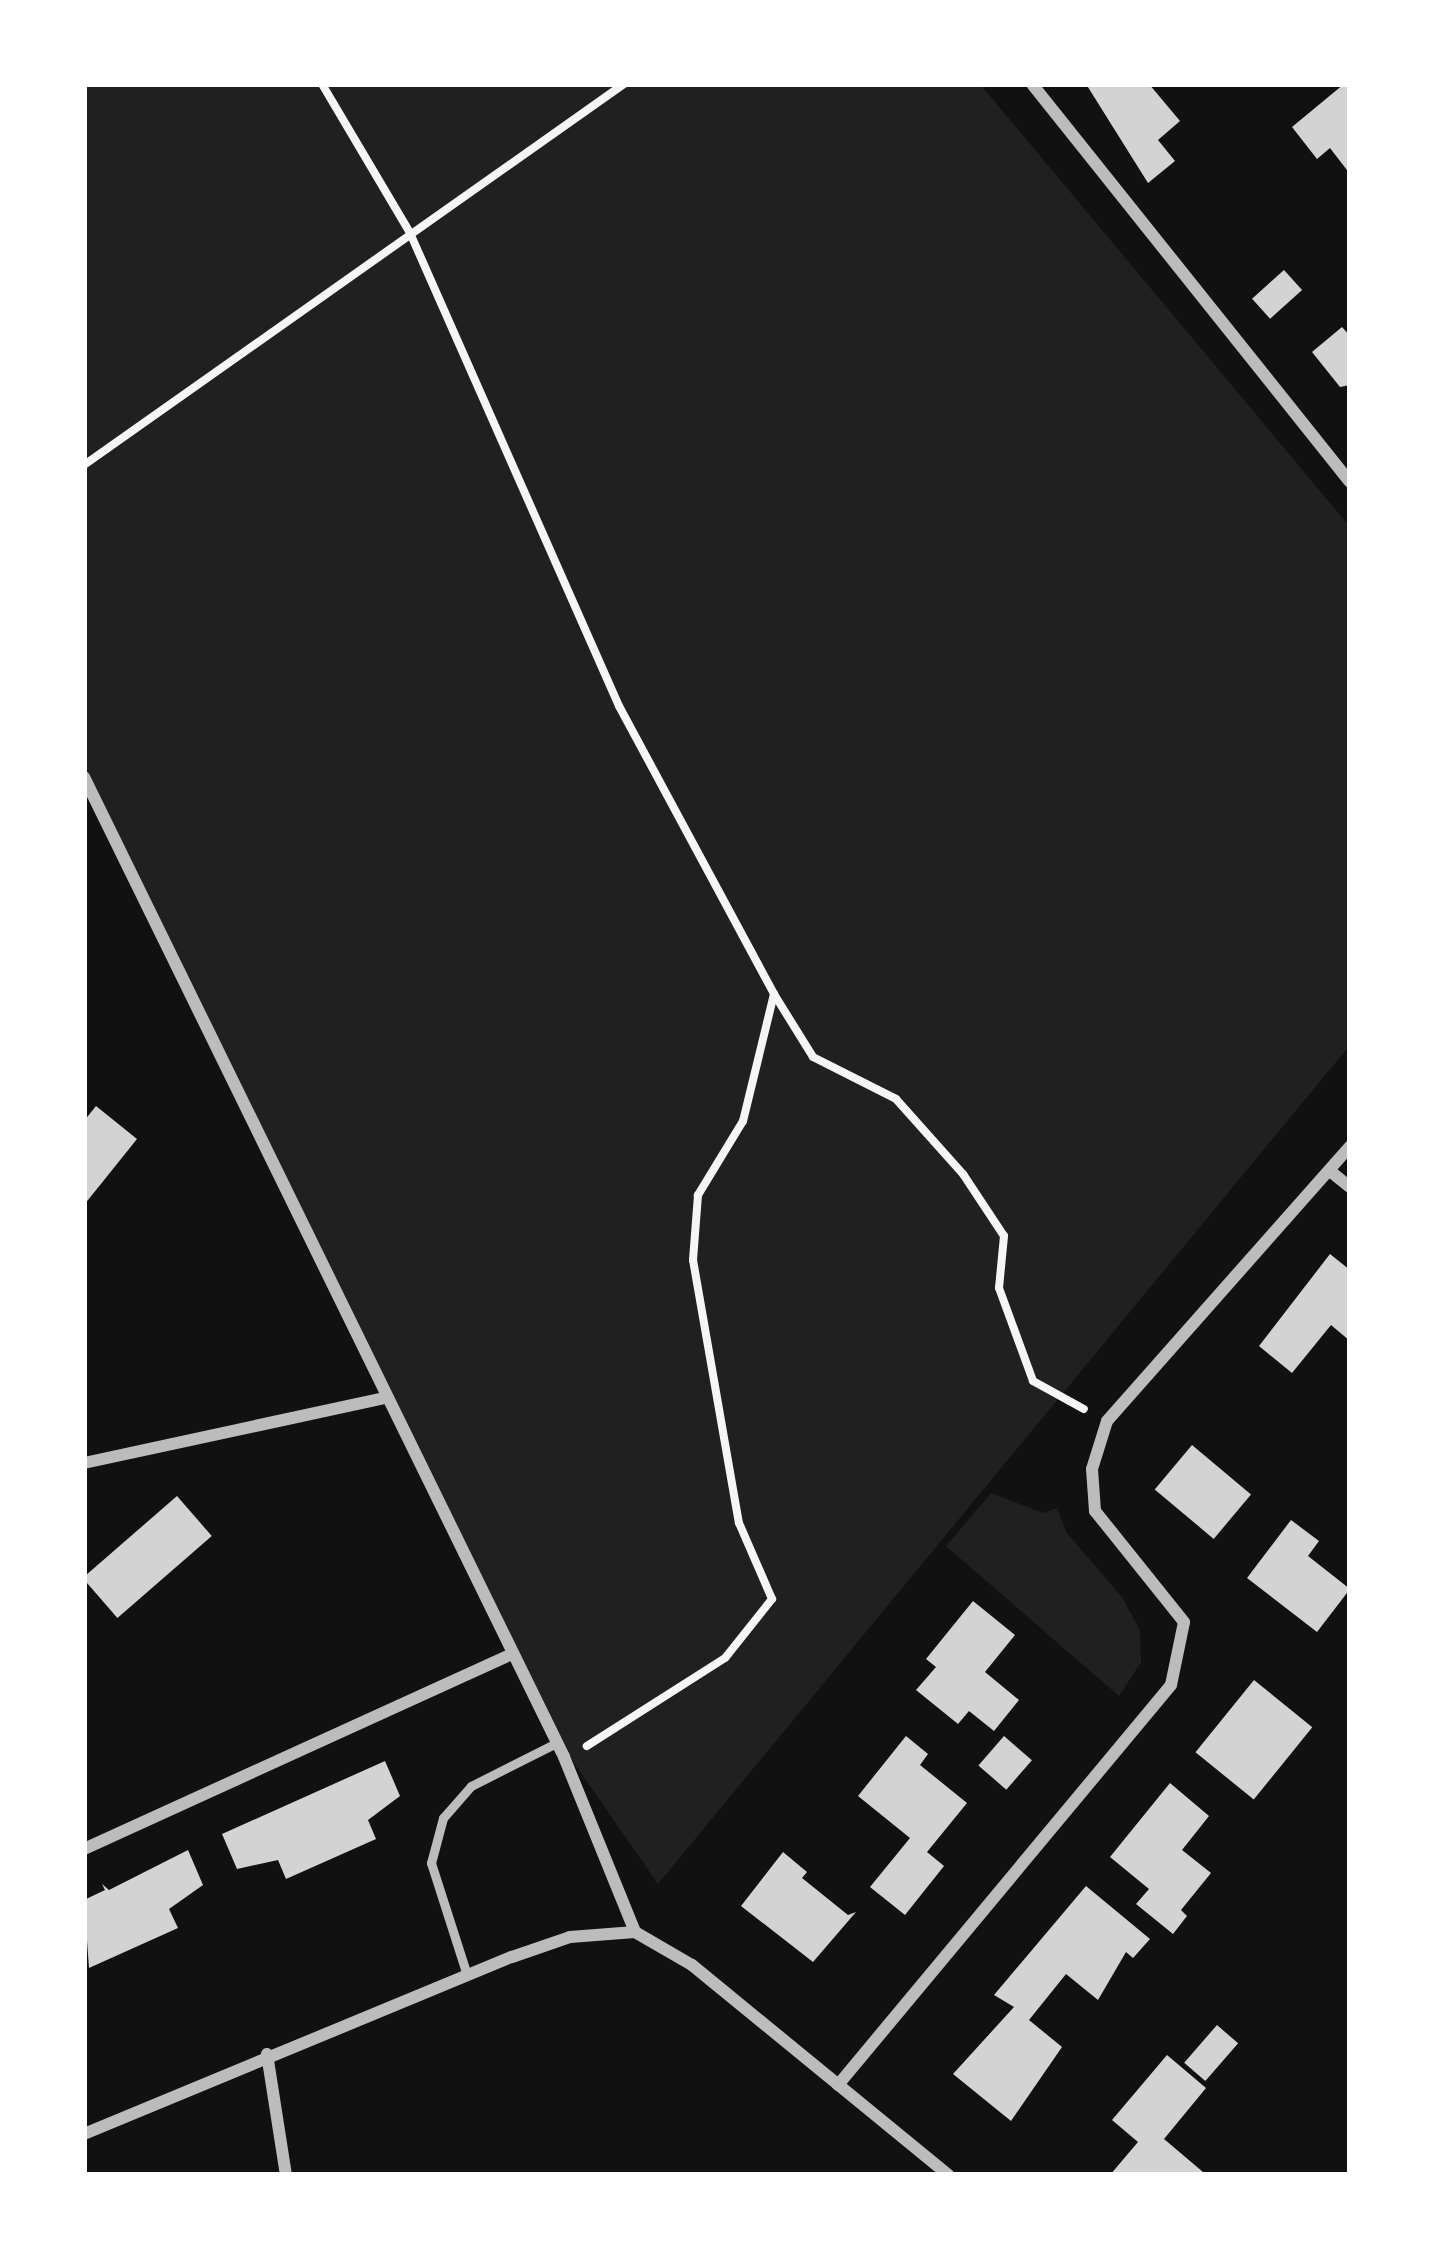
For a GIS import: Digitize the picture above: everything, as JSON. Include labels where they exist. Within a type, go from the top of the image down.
[{"type":"street","points":[[1032,84],[1350,482]]},
{"type":"street","points":[[84,777],[564,1757],[635,1932]]},
{"type":"street","points":[[838,2085],[1171,1685],[1184,1622],[1095,1511],[1092,1468],[1107,1421],[1350,1146]]},
{"type":"street","points":[[1330,1171],[1350,1187]]},
{"type":"street","points":[[84,1446],[89,1461],[384,1397]]},
{"type":"street","points":[[84,1849],[512,1654]]},
{"type":"street","points":[[84,2134],[267,2054],[570,1937],[635,1932],[692,1965],[949,2175]]},
{"type":"street","points":[[267,2054],[286,2175]]},
{"type":"lane","points":[[467,1976],[431,1863],[443,1818],[471,1786],[556,1743]]},
{"type":"path","points":[[322,84],[410,233],[619,706],[774,994],[813,1057],[896,1100],[963,1174],[1004,1236],[998,1288],[1033,1382],[1107,1421]]},
{"type":"path","points":[[84,465],[624,84]]},
{"type":"path","points":[[564,1757],[638,1720],[725,1658],[772,1599],[739,1522],[692,1260],[698,1195],[743,1121],[774,994]]},
{"type":"shaded area","points":[[84,84],[980,84],[1350,527],[1350,1045],[658,1884],[547,1724],[84,764]]},
{"type":"shaded area","points":[[991,1493],[1043,1513],[1057,1508],[1067,1533],[1122,1597],[1140,1630],[1141,1662],[1119,1696],[946,1546]]},
{"type":"building","points":[[1086,84],[1149,84],[1180,121],[1158,140],[1175,161],[1148,183]]},
{"type":"building","points":[[1350,84],[1350,174],[1330,148],[1317,159],[1292,127]]},
{"type":"building","points":[[1284,270],[1302,290],[1270,319],[1252,299]]},
{"type":"building","points":[[1342,327],[1350,336],[1350,385],[1340,387],[1312,352]]},
{"type":"building","points":[[96,1106],[137,1139],[84,1205],[84,1121]]},
{"type":"building","points":[[1330,1254],[1350,1270],[1350,1341],[1331,1325],[1292,1373],[1259,1346]]},
{"type":"building","points":[[1192,1445],[1251,1494],[1214,1539],[1155,1489]]},
{"type":"building","points":[[177,1496],[212,1536],[117,1618],[84,1577]]},
{"type":"building","points":[[1291,1520],[1319,1541],[1308,1556],[1350,1589],[1317,1632],[1247,1578]]},
{"type":"building","points":[[973,1601],[1015,1635],[985,1672],[1019,1700],[994,1731],[969,1711],[958,1724],[916,1690],[936,1667],[926,1659]]},
{"type":"building","points":[[1254,1680],[1312,1727],[1254,1799],[1195,1752]]},
{"type":"building","points":[[906,1736],[928,1754],[920,1765],[967,1803],[927,1852],[944,1866],[905,1915],[870,1887],[910,1838],[858,1796]]},
{"type":"building","points":[[1004,1736],[1032,1760],[1006,1790],[978,1765]]},
{"type":"building","points":[[385,1761],[400,1796],[368,1820],[376,1839],[286,1879],[278,1860],[237,1869],[222,1834]]},
{"type":"building","points":[[1170,1783],[1209,1816],[1182,1850],[1211,1873],[1181,1910],[1187,1916],[1173,1934],[1136,1904],[1149,1889],[1110,1857]]},
{"type":"building","points":[[188,1850],[203,1885],[169,1909],[178,1928],[89,1968],[84,1900],[105,1890],[102,1884],[109,1890]]},
{"type":"building","points":[[783,1852],[807,1872],[802,1878],[848,1915],[856,1912],[813,1962],[741,1906]]},
{"type":"building","points":[[1086,1886],[1150,1939],[1133,1958],[1126,1952],[1098,2000],[1066,1974],[1029,2020],[1062,2047],[1011,2121],[953,2074],[1014,2007],[994,1995]]},
{"type":"building","points":[[1217,2025],[1238,2043],[1205,2081],[1184,2063]]},
{"type":"building","points":[[1167,2055],[1206,2088],[1164,2139],[1203,2172],[1110,2175],[1138,2142],[1112,2120]]}]
